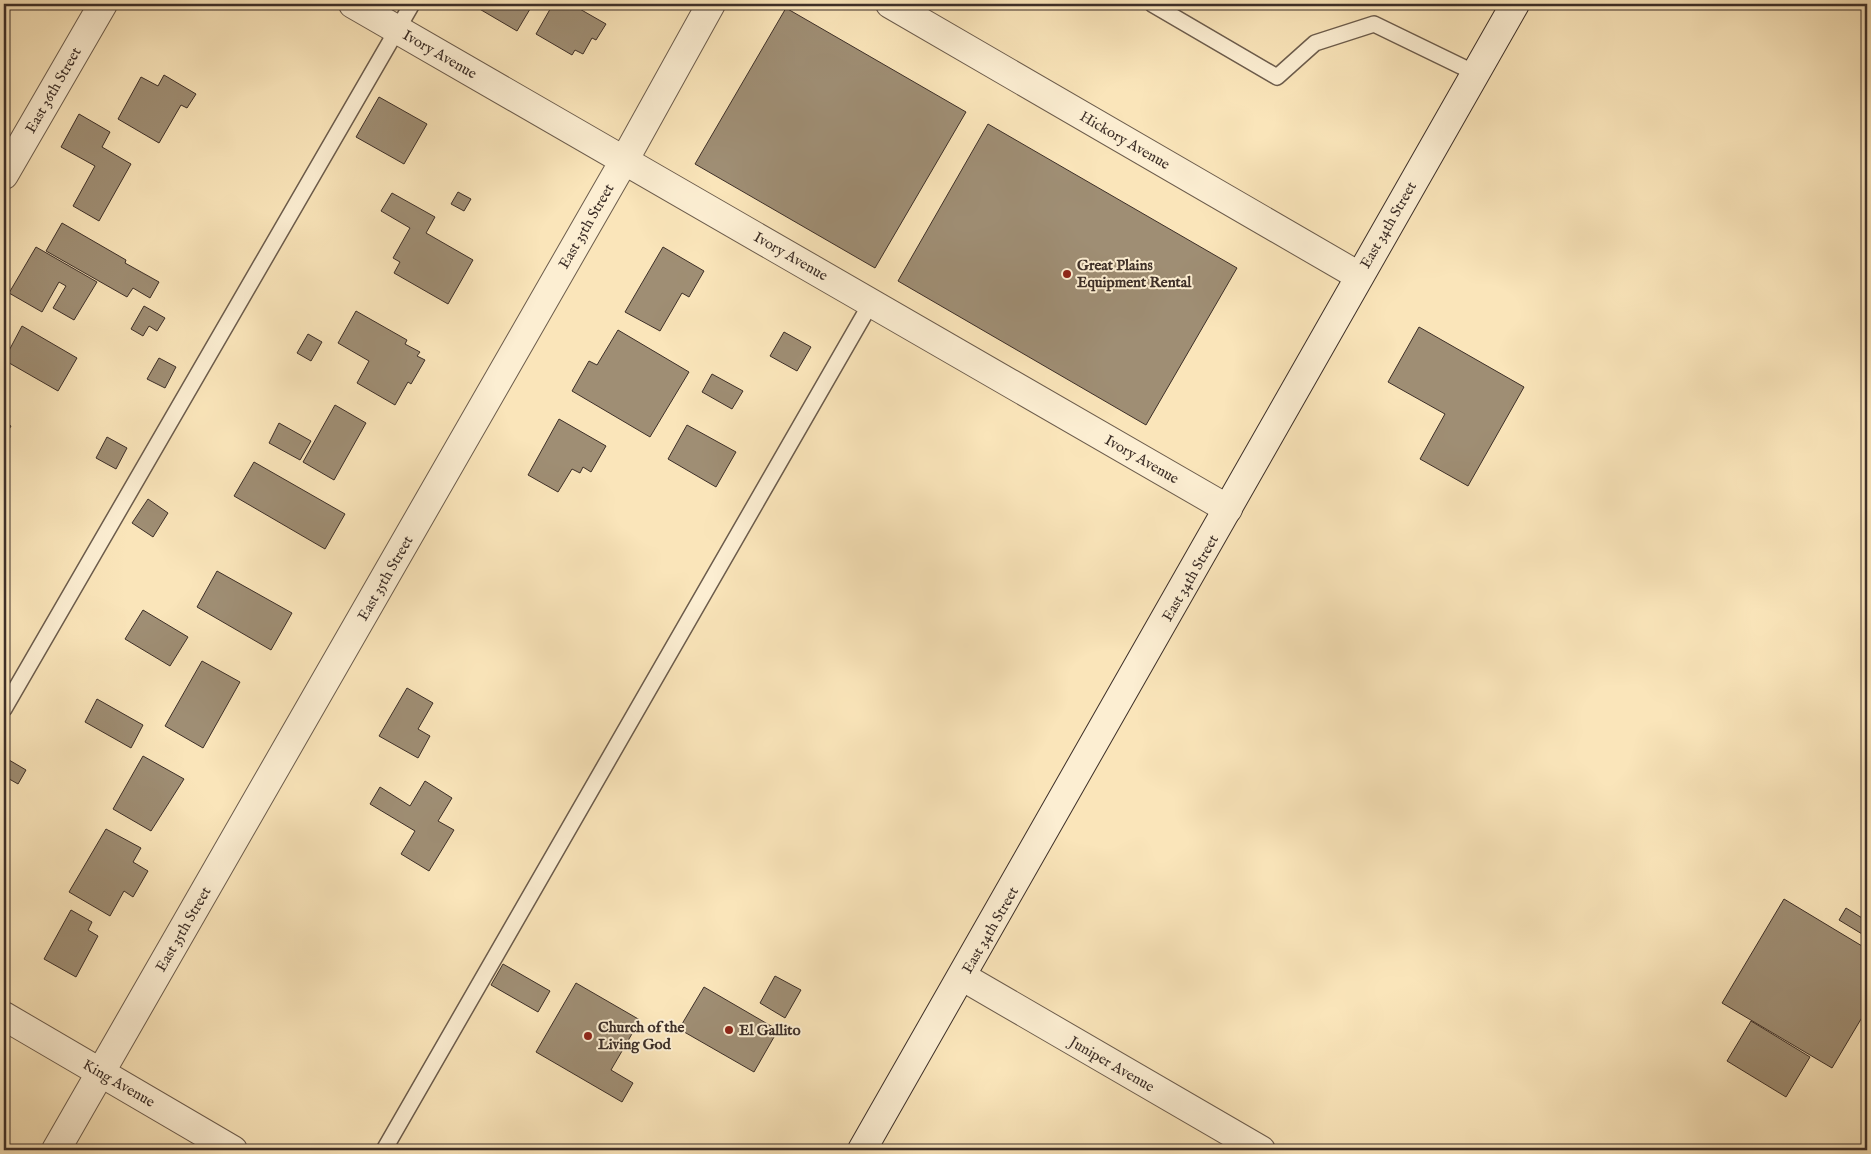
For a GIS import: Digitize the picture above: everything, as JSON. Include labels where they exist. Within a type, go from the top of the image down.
[{"type":"street","name":"East 36th Street","points":[[4,175],[103,4]]},
{"type":"street","name":"Ivory Avenue","points":[[353,4],[625,159],[1228,509]]},
{"type":"street","name":"East 35th Street","points":[[56,1150],[625,159],[711,4]]},
{"type":"street","name":"Hickory Avenue","points":[[890,4],[1359,276]]},
{"type":"street","name":"East 34th Street","points":[[862,1150],[963,977],[1515,4]]},
{"type":"street","name":"Juniper Avenue","points":[[963,977],[1261,1150]]},
{"type":"street","name":"King Avenue","points":[[4,1016],[233,1150]]},
{"type":"lane","points":[[4,709],[412,4]]},
{"type":"lane","points":[[1152,4],[1277,77],[1315,42],[1374,24],[1475,73]]},
{"type":"lane","points":[[384,1150],[871,302]]},
{"type":"building","points":[[471,4],[533,4],[517,31]]},
{"type":"building","points":[[553,4],[571,4],[606,24],[596,40],[592,38],[583,54],[575,50],[572,55],[536,34]]},
{"type":"building","points":[[786,8],[966,112],[875,268],[695,164]]},
{"type":"building","points":[[164,75],[196,94],[187,108],[181,105],[159,143],[118,119],[141,77],[158,86]]},
{"type":"building","points":[[379,97],[427,124],[404,164],[356,137]]},
{"type":"building","points":[[79,114],[110,132],[102,147],[131,164],[99,221],[73,206],[95,166],[61,147]]},
{"type":"building","name":"Great Plains Equipment Rental","points":[[988,124],[1237,268],[1146,425],[898,281]]},
{"type":"building","points":[[458,192],[471,199],[464,211],[451,204]]},
{"type":"building","points":[[392,193],[435,217],[426,233],[473,260],[448,304],[394,273],[400,262],[393,258],[410,228],[381,211]]},
{"type":"building","points":[[62,223],[126,260],[125,263],[159,282],[150,298],[133,288],[127,297],[46,251]]},
{"type":"building","points":[[36,247],[97,282],[74,320],[53,308],[66,286],[59,282],[42,312],[9,293]]},
{"type":"building","points":[[663,247],[704,271],[689,297],[682,293],[660,331],[625,312]]},
{"type":"building","points":[[144,306],[165,318],[157,331],[149,326],[143,336],[131,329]]},
{"type":"building","points":[[356,311],[407,340],[405,344],[420,352],[417,356],[425,360],[411,384],[408,382],[395,405],[357,383],[369,361],[338,343]]},
{"type":"building","points":[[22,326],[77,358],[58,391],[4,360]]},
{"type":"building","points":[[1419,327],[1524,387],[1468,486],[1420,459],[1445,414],[1388,382]]},
{"type":"building","points":[[618,330],[689,372],[650,437],[572,391],[589,361],[597,365]]},
{"type":"building","points":[[784,332],[811,347],[797,371],[770,356]]},
{"type":"building","points":[[308,334],[322,342],[311,361],[297,353]]},
{"type":"building","points":[[159,358],[176,367],[165,388],[147,379]]},
{"type":"building","points":[[712,374],[743,391],[732,409],[702,392]]},
{"type":"building","points":[[335,405],[366,423],[334,480],[303,462]]},
{"type":"building","points":[[559,419],[606,446],[591,472],[583,467],[580,473],[572,469],[558,492],[528,475]]},
{"type":"building","points":[[4,422],[11,426],[4,438]]},
{"type":"building","points":[[279,423],[311,441],[300,460],[269,443]]},
{"type":"building","points":[[687,425],[736,452],[716,487],[668,459]]},
{"type":"building","points":[[107,437],[127,448],[116,469],[96,458]]},
{"type":"building","points":[[254,462],[345,514],[325,549],[234,496]]},
{"type":"building","points":[[148,499],[168,513],[153,537],[132,523]]},
{"type":"building","points":[[217,571],[292,613],[271,650],[197,607]]},
{"type":"building","points":[[143,610],[188,637],[170,666],[125,639]]},
{"type":"building","points":[[202,661],[240,682],[203,748],[165,726]]},
{"type":"building","points":[[407,688],[433,703],[418,729],[430,736],[418,758],[379,736]]},
{"type":"building","points":[[97,699],[143,725],[131,748],[85,722]]},
{"type":"building","points":[[143,756],[184,779],[151,831],[113,809]]},
{"type":"building","points":[[4,757],[26,770],[18,784],[4,776]]},
{"type":"building","points":[[425,781],[452,798],[438,821],[454,830],[429,871],[401,854],[415,831],[370,804],[380,787],[410,806]]},
{"type":"building","points":[[106,829],[141,848],[133,862],[148,871],[133,897],[124,891],[110,916],[69,892]]},
{"type":"building","points":[[1784,899],[1867,949],[1867,1009],[1832,1068],[1722,1003]]},
{"type":"building","points":[[1846,908],[1867,921],[1867,937],[1839,920]]},
{"type":"building","points":[[71,910],[92,922],[88,930],[98,936],[76,977],[44,959]]},
{"type":"building","points":[[503,964],[550,991],[538,1012],[491,985]]},
{"type":"building","points":[[775,976],[801,990],[785,1018],[760,1003]]},
{"type":"building","name":"Church of the Living God","points":[[576,983],[640,1020],[611,1070],[633,1083],[622,1102],[536,1052]]},
{"type":"building","name":"El Gallito","points":[[704,987],[778,1030],[754,1072],[679,1029]]},
{"type":"building","points":[[1751,1021],[1810,1057],[1786,1097],[1727,1061]]},
{"type":"place","name":"Great Plains Equipment Rental","points":[[1067,274]]},
{"type":"place","name":"El Gallito","points":[[729,1030]]},
{"type":"place","name":"Church of the Living God","points":[[588,1036]]}]
